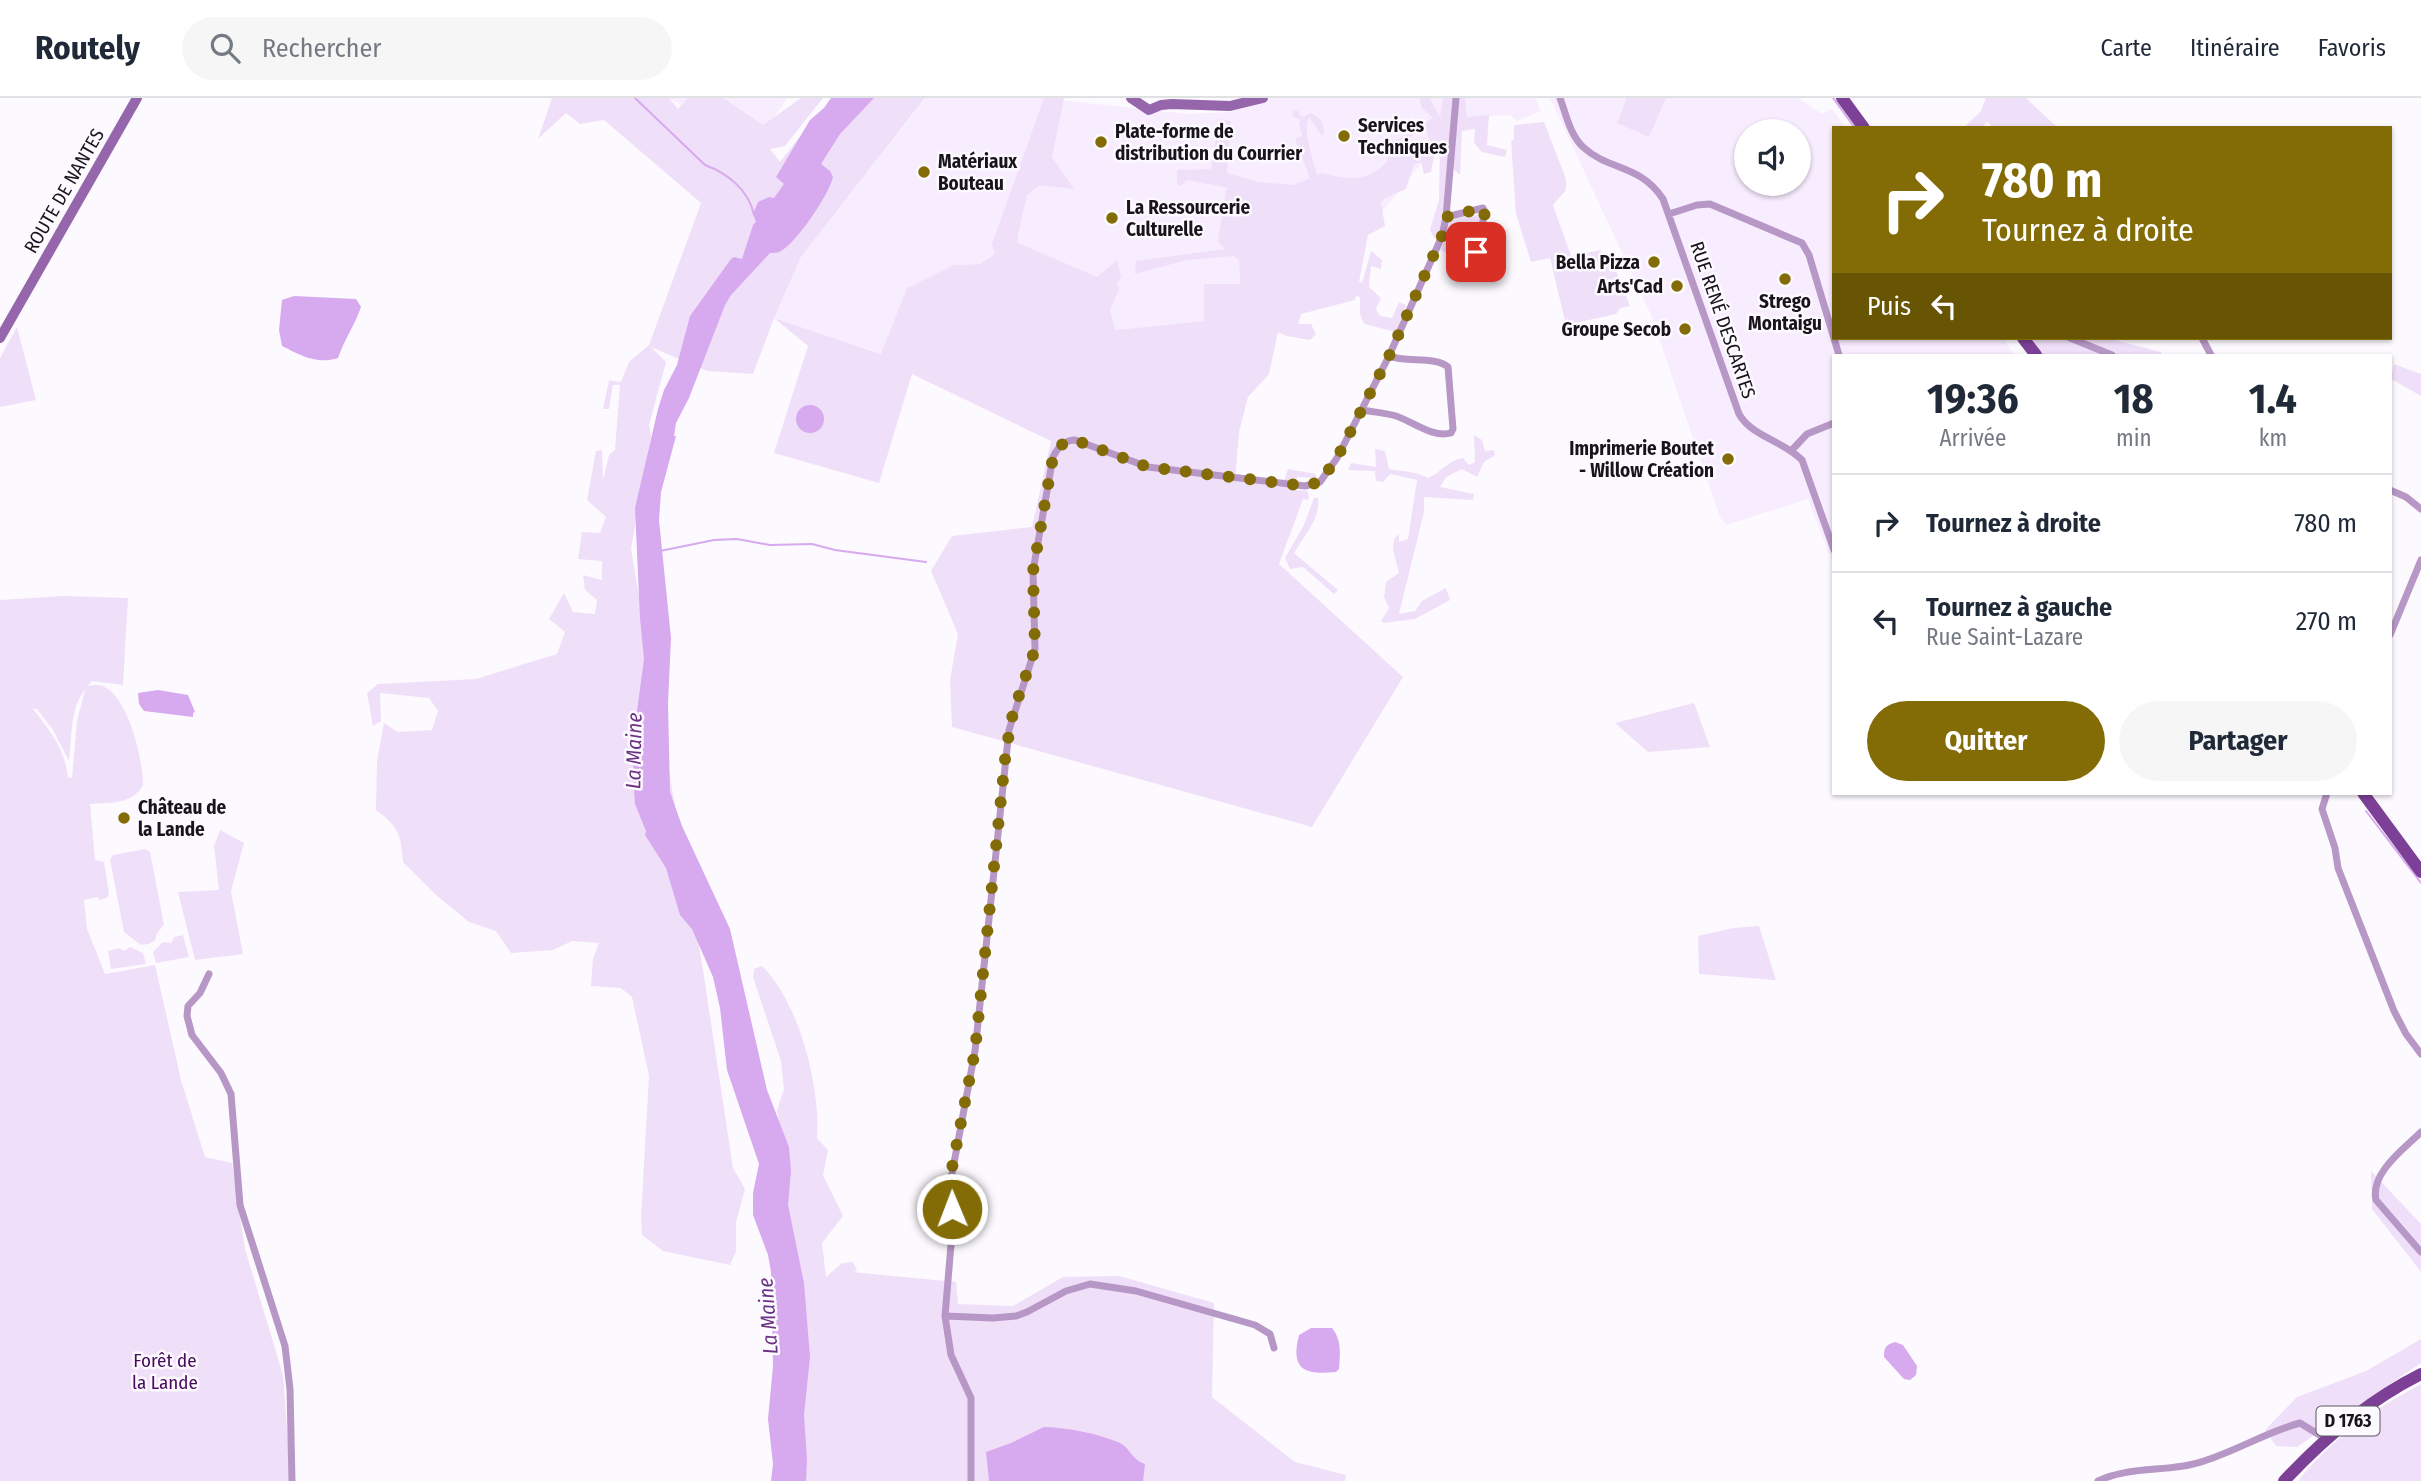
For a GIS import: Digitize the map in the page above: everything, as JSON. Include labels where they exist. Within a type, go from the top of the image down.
[{"type":"main road","name":"ROUTE DE NANTES","points":[[0,338],[137,98]]},
{"type":"main road","points":[[1130,98],[1142,101],[1149,110],[1157,101],[1221,107],[1263,98]]},
{"type":"main road","points":[[1842,98],[1863,126]]},
{"type":"main road","points":[[2016,340],[2026,354]]},
{"type":"main road","points":[[2025,340],[2035,354]]},
{"type":"main road","points":[[2363,795],[2421,872]]},
{"type":"main road","name":"D 1763","points":[[2284,1481],[2326,1439],[2398,1386],[2421,1374]]},
{"type":"street","points":[[971,1481],[971,1398],[951,1354],[946,1316],[953,1221],[952,1168],[975,1051],[1009,730],[1035,649],[1033,571],[1053,457],[1062,444],[1075,440],[1148,467],[1311,486],[1320,482],[1331,468],[1389,356],[1442,236],[1456,98]]},
{"type":"street","name":"RUE RENÉ DESCARTES","points":[[1560,98],[1571,130],[1581,145],[1590,152],[1640,175],[1657,189],[1669,214],[1739,414],[1749,427],[1792,450]]},
{"type":"street","points":[[1669,214],[1697,205],[1710,205],[1802,243],[1809,255],[1832,332]]},
{"type":"street","points":[[1446,217],[1483,208],[1485,212],[1476,252]]},
{"type":"street","points":[[2075,340],[2110,354]]},
{"type":"street","points":[[1362,410],[1394,415],[1416,427],[1441,434],[1451,433],[1453,429],[1448,367],[1440,362],[1389,356]]},
{"type":"street","points":[[1832,424],[1807,434],[1792,450],[1805,467],[1832,544]]},
{"type":"street","points":[[2392,491],[2406,497],[2421,509]]},
{"type":"street","points":[[2392,630],[2421,560]]},
{"type":"street","points":[[2326,795],[2322,808],[2335,848],[2338,868],[2394,1011],[2421,1054]]},
{"type":"street","points":[[209,974],[200,993],[189,1004],[188,1022],[192,1035],[221,1073],[231,1094],[235,1119],[238,1194],[285,1346],[290,1389],[292,1481]]},
{"type":"street","points":[[2421,1132],[2384,1169],[2374,1191],[2376,1200],[2421,1252]]},
{"type":"street","points":[[946,1316],[1016,1316],[1066,1290],[1090,1284],[1136,1291],[1255,1325],[1270,1334],[1274,1348]]},
{"type":"street","points":[[2098,1481],[2124,1472],[2175,1469],[2205,1461],[2277,1429],[2301,1423],[2326,1439]]},
{"type":"shaded area","points":[[668,98],[787,98],[756,145]]},
{"type":"shaded area","points":[[926,98],[1040,98],[1189,114],[1230,112],[1273,98],[1454,98],[1454,123],[1370,227],[1239,260],[1240,284],[1204,321],[1115,330],[1110,310],[1119,287],[1005,248],[980,264],[954,265],[907,288],[882,354],[774,318],[801,257]]},
{"type":"shaded area","points":[[1465,98],[1535,98],[1541,111],[1517,121],[1510,115],[1467,117]]},
{"type":"shaded area","points":[[1550,98],[1798,98],[1822,114],[1832,109],[1845,126],[1832,126],[1832,340],[2004,340],[2014,354],[1832,354],[1832,562],[1808,499],[1726,525],[1720,517],[1651,315]]},
{"type":"green space","points":[[552,98],[669,98],[678,109],[688,98],[723,98],[763,125],[801,98],[823,98],[785,146],[770,149],[780,162],[805,130],[836,98],[925,98],[801,257],[753,374],[707,371],[651,347],[666,362],[649,425],[651,436],[631,549],[703,970],[733,1168],[745,1189],[736,1222],[736,1252],[730,1265],[663,1251],[642,1235],[649,1076],[632,997],[621,988],[591,986],[593,959],[599,943],[572,941],[553,950],[511,953],[496,931],[469,922],[436,895],[403,862],[397,832],[376,810],[377,761],[384,723],[398,732],[432,730],[438,711],[429,698],[380,693],[381,721],[373,726],[367,693],[378,684],[476,679],[557,654],[565,632],[549,619],[564,593],[573,612],[595,614],[597,600],[585,590],[583,575],[602,580],[602,561],[578,559],[582,532],[600,533],[606,517],[587,500],[596,451],[602,450],[603,480],[609,455],[615,450],[620,385],[613,385],[609,409],[603,409],[609,380],[621,382],[629,362],[649,345],[701,203],[604,120],[580,124],[566,113],[538,139]]},
{"type":"green space","points":[[1044,98],[1064,98],[1052,157],[1074,189],[1040,185],[1027,195],[1018,243],[1097,277],[1117,260],[1121,277],[1116,285],[1120,287],[1110,310],[1115,330],[1204,321],[1204,284],[1240,284],[1239,260],[1234,256],[1187,260],[1135,274],[1136,261],[1225,249],[1218,242],[1226,190],[1229,188],[1187,180],[1181,186],[1177,183],[1177,170],[1211,169],[1219,119],[1231,121],[1227,173],[1258,182],[1294,185],[1310,178],[1295,139],[1302,136],[1299,124],[1301,120],[1292,116],[1293,110],[1298,111],[1302,117],[1311,113],[1321,120],[1325,133],[1321,135],[1309,117],[1307,123],[1307,137],[1317,175],[1321,173],[1349,178],[1365,176],[1381,168],[1388,160],[1385,151],[1389,148],[1403,149],[1407,156],[1430,143],[1426,127],[1394,147],[1392,143],[1433,118],[1422,108],[1419,98],[1430,98],[1440,117],[1443,98],[1465,98],[1467,117],[1489,115],[1487,145],[1507,150],[1505,157],[1482,152],[1474,143],[1475,129],[1462,131],[1460,175],[1447,164],[1443,217],[1452,219],[1482,214],[1473,239],[1465,230],[1450,235],[1447,253],[1440,250],[1446,238],[1434,238],[1430,230],[1439,200],[1440,145],[1435,151],[1431,172],[1424,174],[1421,162],[1414,164],[1406,189],[1385,198],[1381,203],[1385,226],[1368,235],[1359,282],[1362,283],[1371,251],[1382,260],[1381,269],[1371,266],[1369,287],[1381,298],[1376,309],[1380,316],[1392,318],[1399,302],[1406,305],[1396,332],[1364,324],[1360,314],[1360,297],[1356,296],[1355,300],[1301,314],[1298,324],[1311,324],[1316,334],[1310,340],[1278,332],[1269,374],[1248,397],[1239,432],[1235,481],[1282,487],[1288,469],[1316,474],[1316,478],[1297,477],[1295,490],[1308,491],[1309,500],[1303,499],[1279,564],[1403,677],[1312,827],[952,727],[950,680],[958,634],[931,571],[952,536],[1032,527],[1051,441],[912,374],[879,483],[774,453],[808,346],[774,318],[881,354],[907,288],[954,265],[980,264],[995,254],[992,244]]},
{"type":"green space","points":[[1627,98],[1666,98],[1649,137],[1617,123]]},
{"type":"green space","points":[[1986,98],[2026,98],[2056,126],[1992,126],[1987,122],[1983,126],[1965,126],[1981,111]]},
{"type":"green space","points":[[1544,122],[1566,179],[1566,190],[1553,205],[1571,256],[1601,250],[1601,267],[1613,263],[1630,306],[1620,308],[1616,314],[1566,325],[1550,258],[1531,262],[1516,214],[1511,141],[1514,139],[1514,125]]},
{"type":"green space","points":[[17,327],[36,400],[0,407],[0,358]]},
{"type":"green space","points":[[2028,340],[2115,340],[2161,352],[2161,354],[2038,354]]},
{"type":"green space","points":[[2394,364],[2421,374],[2421,396],[2392,380]]},
{"type":"green space","points":[[1474,435],[1482,440],[1485,451],[1494,450],[1495,455],[1484,462],[1477,477],[1462,469],[1446,477],[1440,487],[1474,494],[1473,500],[1424,497],[1424,512],[1399,614],[1415,611],[1422,601],[1446,588],[1450,600],[1415,619],[1383,623],[1381,621],[1389,608],[1384,597],[1386,582],[1399,573],[1393,550],[1394,539],[1399,534],[1399,542],[1408,539],[1417,480],[1390,474],[1383,482],[1376,481],[1375,471],[1348,470],[1351,463],[1376,467],[1375,449],[1385,451],[1389,469],[1416,473],[1428,478],[1458,459],[1463,458],[1469,465],[1475,462]]},
{"type":"green space","points":[[1314,498],[1318,498],[1317,513],[1294,553],[1338,590],[1334,594],[1303,567],[1290,569],[1285,558],[1304,525]]},
{"type":"green space","name":"Forêt de la Lande","points":[[63,596],[128,598],[123,685],[92,681],[88,686],[105,687],[121,704],[133,731],[143,785],[127,799],[90,804],[95,860],[104,862],[109,894],[107,898],[99,900],[98,897],[84,900],[87,929],[105,974],[155,965],[181,1080],[205,1157],[232,1163],[245,1249],[283,1375],[291,1481],[0,1481],[0,600]],"holes":[[[85,690],[77,721],[72,778],[68,777],[64,758],[56,741],[33,709],[37,709],[53,730],[69,761],[74,714]]]},
{"type":"green space","points":[[1694,703],[1710,747],[1648,752],[1615,723]]},
{"type":"green space","points":[[220,830],[244,843],[231,891],[243,954],[195,960],[178,892],[219,890],[214,846]]},
{"type":"green space","points":[[145,849],[150,852],[164,925],[155,940],[141,945],[124,932],[110,860],[113,855]]},
{"type":"green space","points":[[1759,926],[1776,980],[1699,974],[1698,936],[1733,928]]},
{"type":"green space","points":[[183,935],[189,957],[156,963],[153,952],[163,942],[171,943],[174,937]]},
{"type":"green space","points":[[130,947],[143,953],[146,964],[111,969],[108,951],[119,948],[124,951]]},
{"type":"green space","points":[[762,966],[787,1002],[805,1048],[815,1096],[817,1138],[828,1150],[823,1175],[843,1216],[822,1243],[826,1277],[842,1263],[853,1262],[857,1271],[852,1272],[956,1282],[958,1304],[1013,1306],[1063,1277],[1119,1276],[1214,1303],[1212,1397],[1295,1462],[1346,1475],[1345,1481],[799,1481],[786,1167],[777,1110],[784,1089],[781,1061],[753,977],[754,969]]},
{"type":"green space","points":[[2371,1171],[2421,1224],[2421,1272],[2372,1209]]},
{"type":"green space","points":[[2421,1339],[2421,1363],[2297,1447],[2276,1446],[2265,1430],[2297,1397],[2366,1371]]},
{"type":"green space","points":[[2421,1384],[2421,1481],[2298,1481],[2324,1452],[2355,1426]]},
{"type":"water","name":"La Maine","points":[[831,98],[874,98],[840,134],[821,164],[833,177],[811,218],[795,239],[780,252],[770,253],[725,305],[689,398],[676,423],[676,436],[661,492],[659,520],[671,638],[668,704],[670,792],[682,826],[730,929],[767,1090],[789,1147],[791,1171],[788,1205],[804,1283],[810,1357],[804,1415],[806,1481],[771,1481],[773,1464],[768,1419],[773,1366],[771,1272],[768,1255],[753,1215],[753,1193],[759,1164],[727,1070],[720,1008],[713,977],[692,929],[680,915],[666,868],[645,835],[646,831],[635,804],[635,726],[644,659],[635,508],[658,409],[677,365],[690,316],[731,259],[742,259],[756,222],[753,214],[758,202],[769,197],[774,198],[784,184],[776,177],[810,120]]},
{"type":"water","points":[[294,296],[356,299],[361,307],[338,358],[316,360],[282,346],[279,330],[282,300]]},
{"type":"water","points":[[810,405],[820,409],[824,419],[820,429],[810,433],[800,429],[796,419],[800,409]]},
{"type":"water","points":[[158,690],[188,695],[195,712],[193,717],[144,711],[139,704],[138,693]]},
{"type":"water","points":[[1311,1328],[1332,1328],[1335,1333],[1340,1353],[1339,1369],[1336,1372],[1308,1371],[1299,1363],[1299,1335]]},
{"type":"water","points":[[1895,1342],[1903,1345],[1917,1366],[1916,1375],[1910,1380],[1904,1379],[1884,1357],[1886,1347]]},
{"type":"water","points":[[1044,1427],[1102,1436],[1120,1443],[1145,1464],[1143,1481],[989,1481],[986,1452]]},
{"type":"waterway","points":[[635,98],[705,165],[736,184],[747,198],[754,215]]},
{"type":"waterway","points":[[1833,98],[1854,126]]},
{"type":"waterway","points":[[660,551],[714,540],[737,539],[770,545],[812,544],[835,550],[926,562]]},
{"type":"waterway","points":[[2366,811],[2421,883]]},
{"type":"place","name":"Services Techniques","points":[[1344,136]]},
{"type":"place","name":"Plate-forme de distribution du Courrier","points":[[1101,142]]},
{"type":"place","name":"Matériaux Bouteau","points":[[924,172]]},
{"type":"place","name":"La Ressourcerie Culturelle","points":[[1112,218]]},
{"type":"place","name":"Bella Pizza","points":[[1654,262]]},
{"type":"place","name":"Strego Montaigu","points":[[1785,279]]},
{"type":"place","name":"Arts'Cad","points":[[1677,286]]},
{"type":"place","name":"Groupe Secob","points":[[1685,329]]},
{"type":"place","name":"Imprimerie Boutet - Willow Création","points":[[1728,459]]},
{"type":"place","name":"Château de la Lande","points":[[124,818]]},
{"type":"route","points":[[952,1209],[952,1168],[975,1051],[1006,750],[1013,713],[1035,649],[1033,571],[1053,457],[1062,444],[1075,440],[1148,467],[1305,486],[1317,484],[1331,468],[1389,356],[1442,236],[1446,217],[1483,208],[1485,212],[1476,252]]}]
